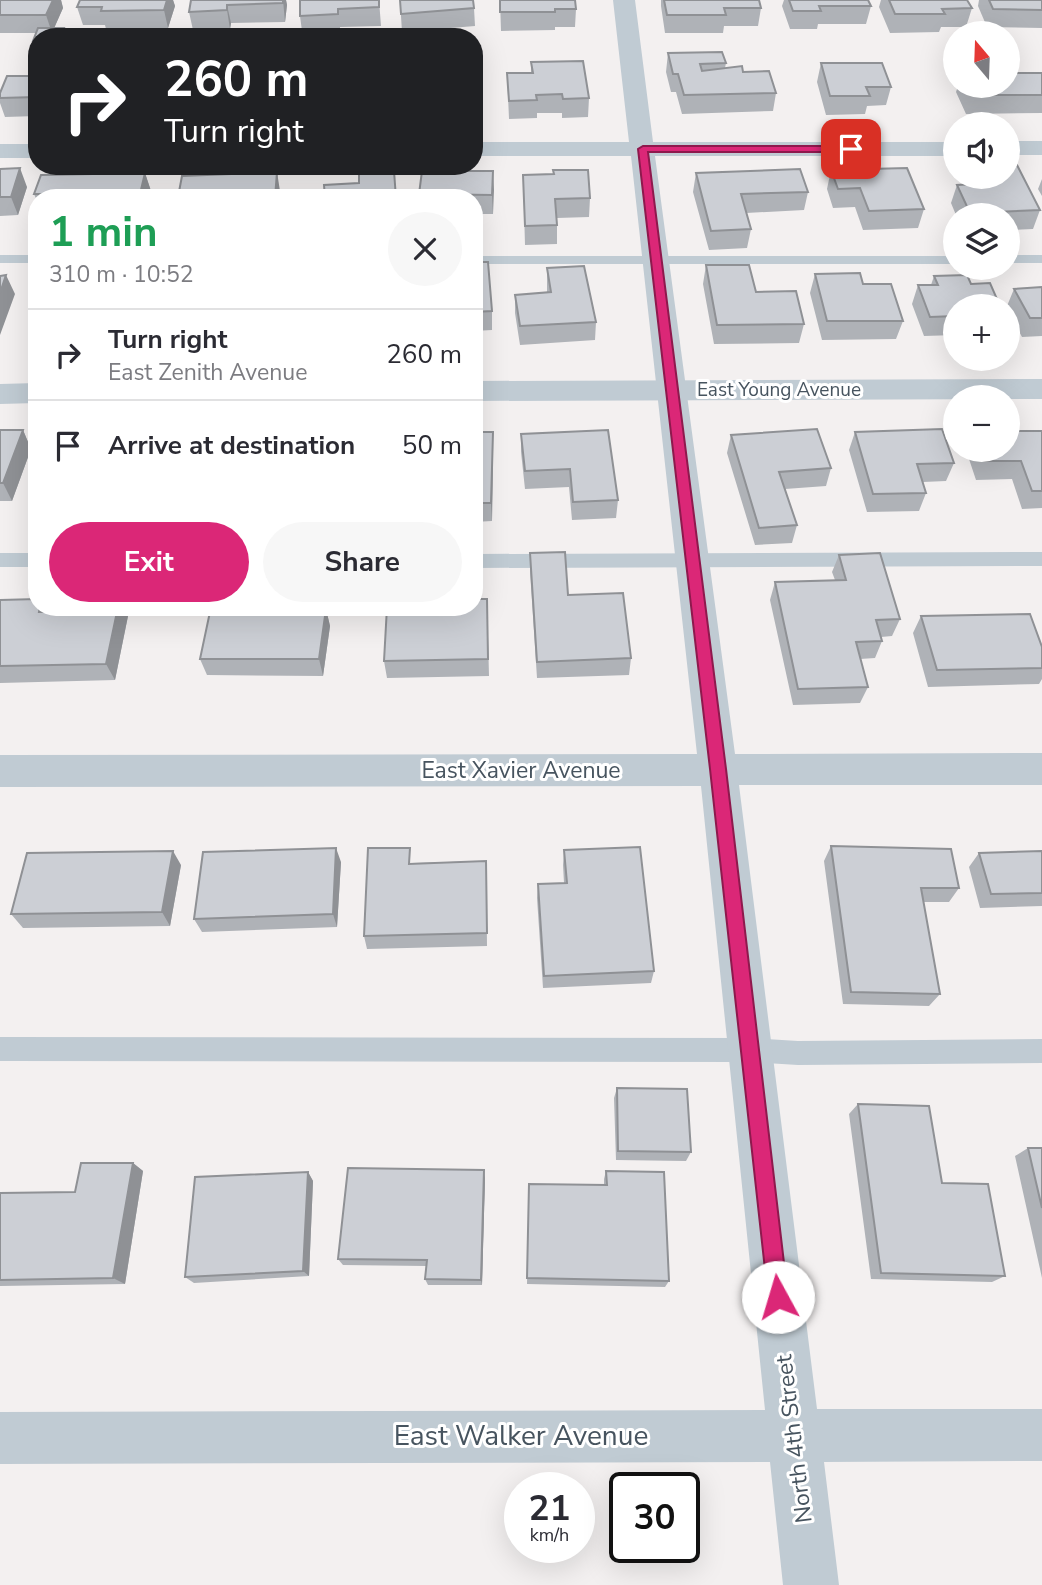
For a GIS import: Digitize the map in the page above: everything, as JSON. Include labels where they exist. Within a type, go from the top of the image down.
[{"type":"street","name":"North 4th Street","points":[[624,0],[718,769],[811,1585]]},
{"type":"street","points":[[1020,148],[1042,148]]},
{"type":"street","points":[[483,149],[943,149]]},
{"type":"street","points":[[0,151],[28,150]]},
{"type":"street","name":"East Young Avenue","points":[[483,391],[1042,389]]},
{"type":"street","points":[[0,394],[28,393]]},
{"type":"street","name":"East Xavier Avenue","points":[[0,771],[1042,769]]},
{"type":"street","name":"East Walker Avenue","points":[[0,1438],[1042,1435]]},
{"type":"lane","points":[[0,259],[28,259]]},
{"type":"lane","points":[[1020,259],[1042,259]]},
{"type":"lane","points":[[483,260],[943,260]]},
{"type":"lane","points":[[483,561],[1042,559]]},
{"type":"lane","points":[[0,560],[28,560]]},
{"type":"lane","points":[[0,1049],[750,1050],[798,1053],[1042,1051]]},
{"type":"building","points":[[0,0],[53,0],[46,15],[0,15]]},
{"type":"building","points":[[80,0],[167,0],[164,10],[101,11],[102,7],[77,7]]},
{"type":"building","points":[[191,0],[283,0],[283,3],[227,5],[227,10],[189,12]]},
{"type":"building","points":[[300,0],[379,0],[379,7],[338,9],[338,14],[300,16]]},
{"type":"building","points":[[400,0],[473,0],[474,8],[401,14]]},
{"type":"building","points":[[500,0],[575,0],[576,9],[555,9],[555,12],[500,12]]},
{"type":"building","points":[[664,0],[759,0],[761,8],[724,8],[726,15],[667,15]]},
{"type":"building","points":[[789,0],[868,0],[871,6],[819,6],[821,11],[793,11]]},
{"type":"building","points":[[889,0],[967,0],[972,8],[942,9],[945,14],[895,14]]},
{"type":"building","points":[[989,0],[1042,0],[1042,10],[993,9]]},
{"type":"building","points":[[722,52],[726,63],[700,64],[702,71],[742,66],[743,72],[769,71],[776,93],[684,95],[678,74],[673,74],[668,53]]},
{"type":"building","points":[[583,61],[589,98],[563,99],[562,94],[536,95],[537,100],[509,101],[507,73],[533,73],[531,62]]},
{"type":"building","points":[[821,63],[882,63],[891,87],[866,87],[870,96],[830,96]]},
{"type":"building","points":[[1020,73],[1042,73],[1042,95],[1020,95]]},
{"type":"building","points":[[7,76],[28,76],[28,97],[0,98]]},
{"type":"building","points":[[20,168],[11,197],[0,197],[0,169]]},
{"type":"building","points":[[907,168],[924,209],[869,211],[860,188],[838,189],[831,170]]},
{"type":"building","points":[[800,169],[808,192],[741,194],[751,229],[711,231],[696,173]]},
{"type":"building","points":[[553,170],[588,170],[590,198],[555,199],[557,225],[525,226],[523,175],[554,174]]},
{"type":"building","points":[[483,171],[493,171],[492,195],[483,195],[483,189],[420,189],[421,175],[483,175]]},
{"type":"building","points":[[1020,171],[1040,210],[1020,211],[1020,203],[965,203],[959,189],[1020,189]]},
{"type":"building","points":[[41,175],[145,175],[141,189],[36,189]]},
{"type":"building","points":[[277,175],[276,189],[180,189],[182,176]]},
{"type":"building","points":[[359,175],[394,175],[395,189],[324,189],[324,185],[359,183]]},
{"type":"building","points":[[483,262],[488,262],[492,311],[483,312]]},
{"type":"building","points":[[706,265],[749,265],[756,292],[796,291],[804,324],[717,325]]},
{"type":"building","points":[[584,266],[596,322],[520,326],[515,295],[551,292],[547,268]]},
{"type":"building","points":[[860,273],[863,284],[891,284],[903,321],[827,321],[815,274]]},
{"type":"building","points":[[6,275],[0,293],[0,276]]},
{"type":"building","points":[[934,276],[943,276],[943,280],[969,280],[971,284],[990,283],[995,294],[943,294],[943,316],[930,317],[918,285],[938,285]]},
{"type":"building","points":[[1042,287],[1042,318],[1030,318],[1020,300],[1020,294],[1014,289]]},
{"type":"building","points":[[817,429],[831,468],[779,472],[797,525],[759,528],[731,435]]},
{"type":"building","points":[[942,429],[943,462],[954,463],[917,464],[926,493],[873,494],[855,432]]},
{"type":"building","points":[[0,430],[23,430],[3,483],[0,483]]},
{"type":"building","points":[[608,430],[618,500],[573,502],[570,469],[525,471],[521,434]]},
{"type":"building","points":[[1020,431],[1042,431],[1042,491],[1032,491],[1021,461]]},
{"type":"building","points":[[483,432],[493,432],[491,503],[483,503]]},
{"type":"building","points":[[565,552],[568,595],[623,593],[631,658],[537,662],[530,553]]},
{"type":"building","points":[[880,553],[900,619],[876,620],[882,641],[856,642],[868,687],[798,689],[775,582],[846,580],[839,555]]},
{"type":"building","points":[[28,599],[28,616],[116,616],[106,664],[0,666],[0,600]]},
{"type":"building","points":[[483,599],[487,599],[488,659],[384,661],[386,616],[483,616]]},
{"type":"building","points":[[1030,614],[1042,647],[1042,668],[937,670],[921,616]]},
{"type":"building","points":[[209,616],[325,616],[319,659],[200,659]]},
{"type":"building","points":[[831,846],[951,849],[959,888],[921,888],[940,994],[851,992]]},
{"type":"building","points":[[640,847],[654,971],[544,976],[538,884],[567,883],[564,850]]},
{"type":"building","points":[[336,848],[333,914],[194,919],[203,852]]},
{"type":"building","points":[[368,848],[410,848],[409,864],[486,861],[487,933],[364,936]]},
{"type":"building","points":[[173,851],[162,912],[11,914],[27,853]]},
{"type":"building","points":[[1042,851],[1042,893],[991,894],[979,853]]},
{"type":"building","points":[[617,1088],[687,1089],[691,1152],[618,1151]]},
{"type":"building","points":[[858,1104],[929,1106],[942,1183],[988,1184],[1005,1276],[881,1273]]},
{"type":"building","points":[[1028,1148],[1042,1148],[1042,1208]]},
{"type":"building","points":[[81,1163],[133,1163],[113,1278],[0,1280],[0,1193],[75,1192]]},
{"type":"building","points":[[348,1168],[484,1170],[481,1280],[425,1279],[427,1260],[338,1259]]},
{"type":"building","points":[[606,1171],[664,1172],[669,1281],[527,1278],[529,1184],[607,1185]]},
{"type":"building","points":[[308,1172],[303,1271],[185,1277],[195,1177]]},
{"type":"route","points":[[778,1297],[643,149],[851,149]]}]
